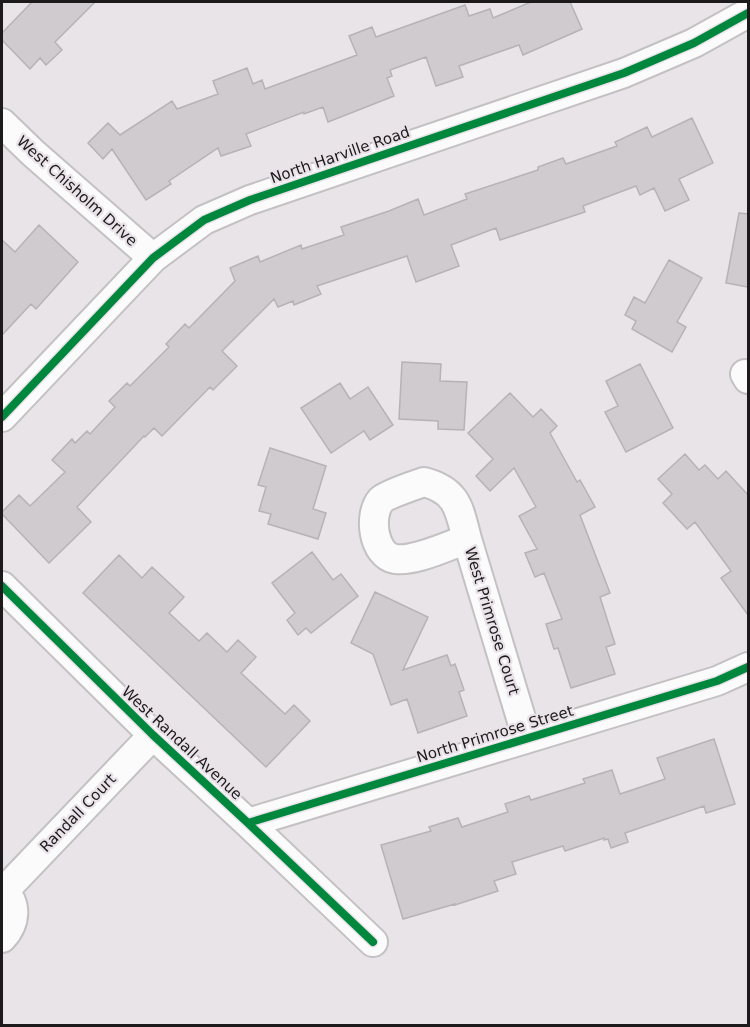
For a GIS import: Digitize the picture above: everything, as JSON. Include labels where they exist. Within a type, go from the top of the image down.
[{"type":"street","name":"North Harville Road","points":[[2,417],[153,258],[204,220],[250,200],[624,73],[694,43],[748,13]]},
{"type":"street","name":"West Chisholm Drive","points":[[2,123],[153,258]]},
{"type":"street","name":"West Primrose Court","points":[[467,539],[527,738]]},
{"type":"street","name":"West Randall Avenue","points":[[2,586],[153,735],[373,942]]},
{"type":"street","name":"North Primrose Street","points":[[248,823],[717,681],[748,667]]},
{"type":"street","name":"Randall Court","points":[[2,938],[13,921],[14,910],[3,890],[153,735]]},
{"type":"building","points":[[32,2],[95,2],[55,42],[62,50],[46,65],[40,58],[30,69],[2,40],[2,33]]},
{"type":"building","points":[[531,2],[570,2],[582,29],[523,55],[519,45],[459,66],[463,77],[436,86],[426,57],[390,70],[392,76],[387,78],[394,96],[328,122],[323,107],[246,134],[251,146],[221,156],[218,148],[169,181],[171,184],[146,200],[112,149],[103,159],[88,143],[108,123],[120,135],[172,101],[177,109],[218,94],[213,81],[247,68],[253,84],[262,80],[265,89],[357,55],[349,36],[372,27],[376,37],[465,5],[469,16],[490,9],[493,18]]},
{"type":"building","points":[[692,118],[713,163],[679,179],[689,200],[665,211],[654,188],[640,195],[636,186],[583,206],[585,212],[500,240],[496,228],[451,245],[459,266],[416,282],[407,256],[317,286],[321,294],[294,305],[293,301],[278,307],[274,299],[222,351],[237,366],[213,390],[210,387],[162,436],[154,428],[144,436],[77,507],[91,522],[49,563],[2,514],[19,495],[30,506],[65,472],[52,460],[72,439],[75,443],[87,431],[90,434],[115,407],[109,401],[127,383],[130,386],[169,347],[166,344],[185,324],[189,328],[235,281],[230,268],[258,256],[260,262],[301,245],[302,249],[344,235],[341,227],[418,199],[424,215],[467,199],[465,194],[538,170],[538,167],[563,158],[566,164],[617,146],[615,142],[647,127],[652,137]]},
{"type":"building","points":[[739,213],[748,214],[748,287],[726,283]]},
{"type":"building","points":[[39,225],[78,262],[36,309],[31,304],[2,335],[2,240],[15,252]]},
{"type":"building","points":[[669,260],[702,278],[677,322],[686,327],[672,352],[632,329],[636,321],[625,315],[634,297],[645,303]]},
{"type":"building","points":[[402,362],[441,364],[440,381],[467,382],[464,430],[438,429],[438,421],[399,419]]},
{"type":"building","points":[[640,364],[673,428],[626,452],[605,412],[618,406],[606,381]]},
{"type":"building","points":[[340,383],[350,399],[368,387],[393,425],[370,440],[364,431],[331,453],[301,408]]},
{"type":"building","points":[[510,393],[533,417],[541,409],[557,426],[550,433],[577,482],[580,480],[595,507],[580,515],[610,593],[600,597],[615,644],[606,647],[615,674],[571,688],[558,648],[554,649],[546,624],[562,619],[544,573],[535,577],[525,553],[537,549],[519,516],[536,507],[514,468],[490,491],[476,476],[493,459],[468,433]]},
{"type":"building","points":[[270,448],[326,466],[313,509],[326,513],[318,539],[268,524],[271,514],[259,511],[266,487],[258,485]]},
{"type":"building","points":[[685,454],[699,470],[705,465],[718,479],[726,471],[748,495],[748,615],[721,578],[731,571],[695,522],[687,529],[663,503],[672,494],[658,479]]},
{"type":"building","points":[[312,552],[333,580],[341,574],[358,596],[311,633],[306,628],[298,635],[287,620],[295,613],[272,583]]},
{"type":"building","points":[[119,555],[142,578],[152,567],[184,597],[169,613],[199,641],[207,633],[227,652],[238,640],[256,657],[241,673],[285,714],[294,705],[310,721],[266,767],[83,593]]},
{"type":"building","points":[[375,592],[428,617],[403,670],[447,655],[451,666],[455,664],[464,690],[459,692],[467,716],[418,733],[407,699],[391,705],[373,654],[351,643]]},
{"type":"building","points":[[714,739],[735,804],[706,813],[704,806],[625,833],[628,842],[611,848],[608,839],[604,840],[604,838],[565,851],[563,846],[512,862],[516,874],[494,881],[498,891],[403,919],[381,845],[431,831],[429,827],[458,818],[462,827],[508,812],[505,804],[529,796],[531,800],[585,783],[583,779],[612,770],[620,794],[665,779],[657,758]]},
{"type":"cycle path","points":[[2,417],[153,258],[204,220],[250,200],[624,73],[694,43],[748,13]]},
{"type":"cycle path","points":[[2,586],[153,735],[373,942]]},
{"type":"cycle path","points":[[248,823],[717,681],[748,667]]}]
